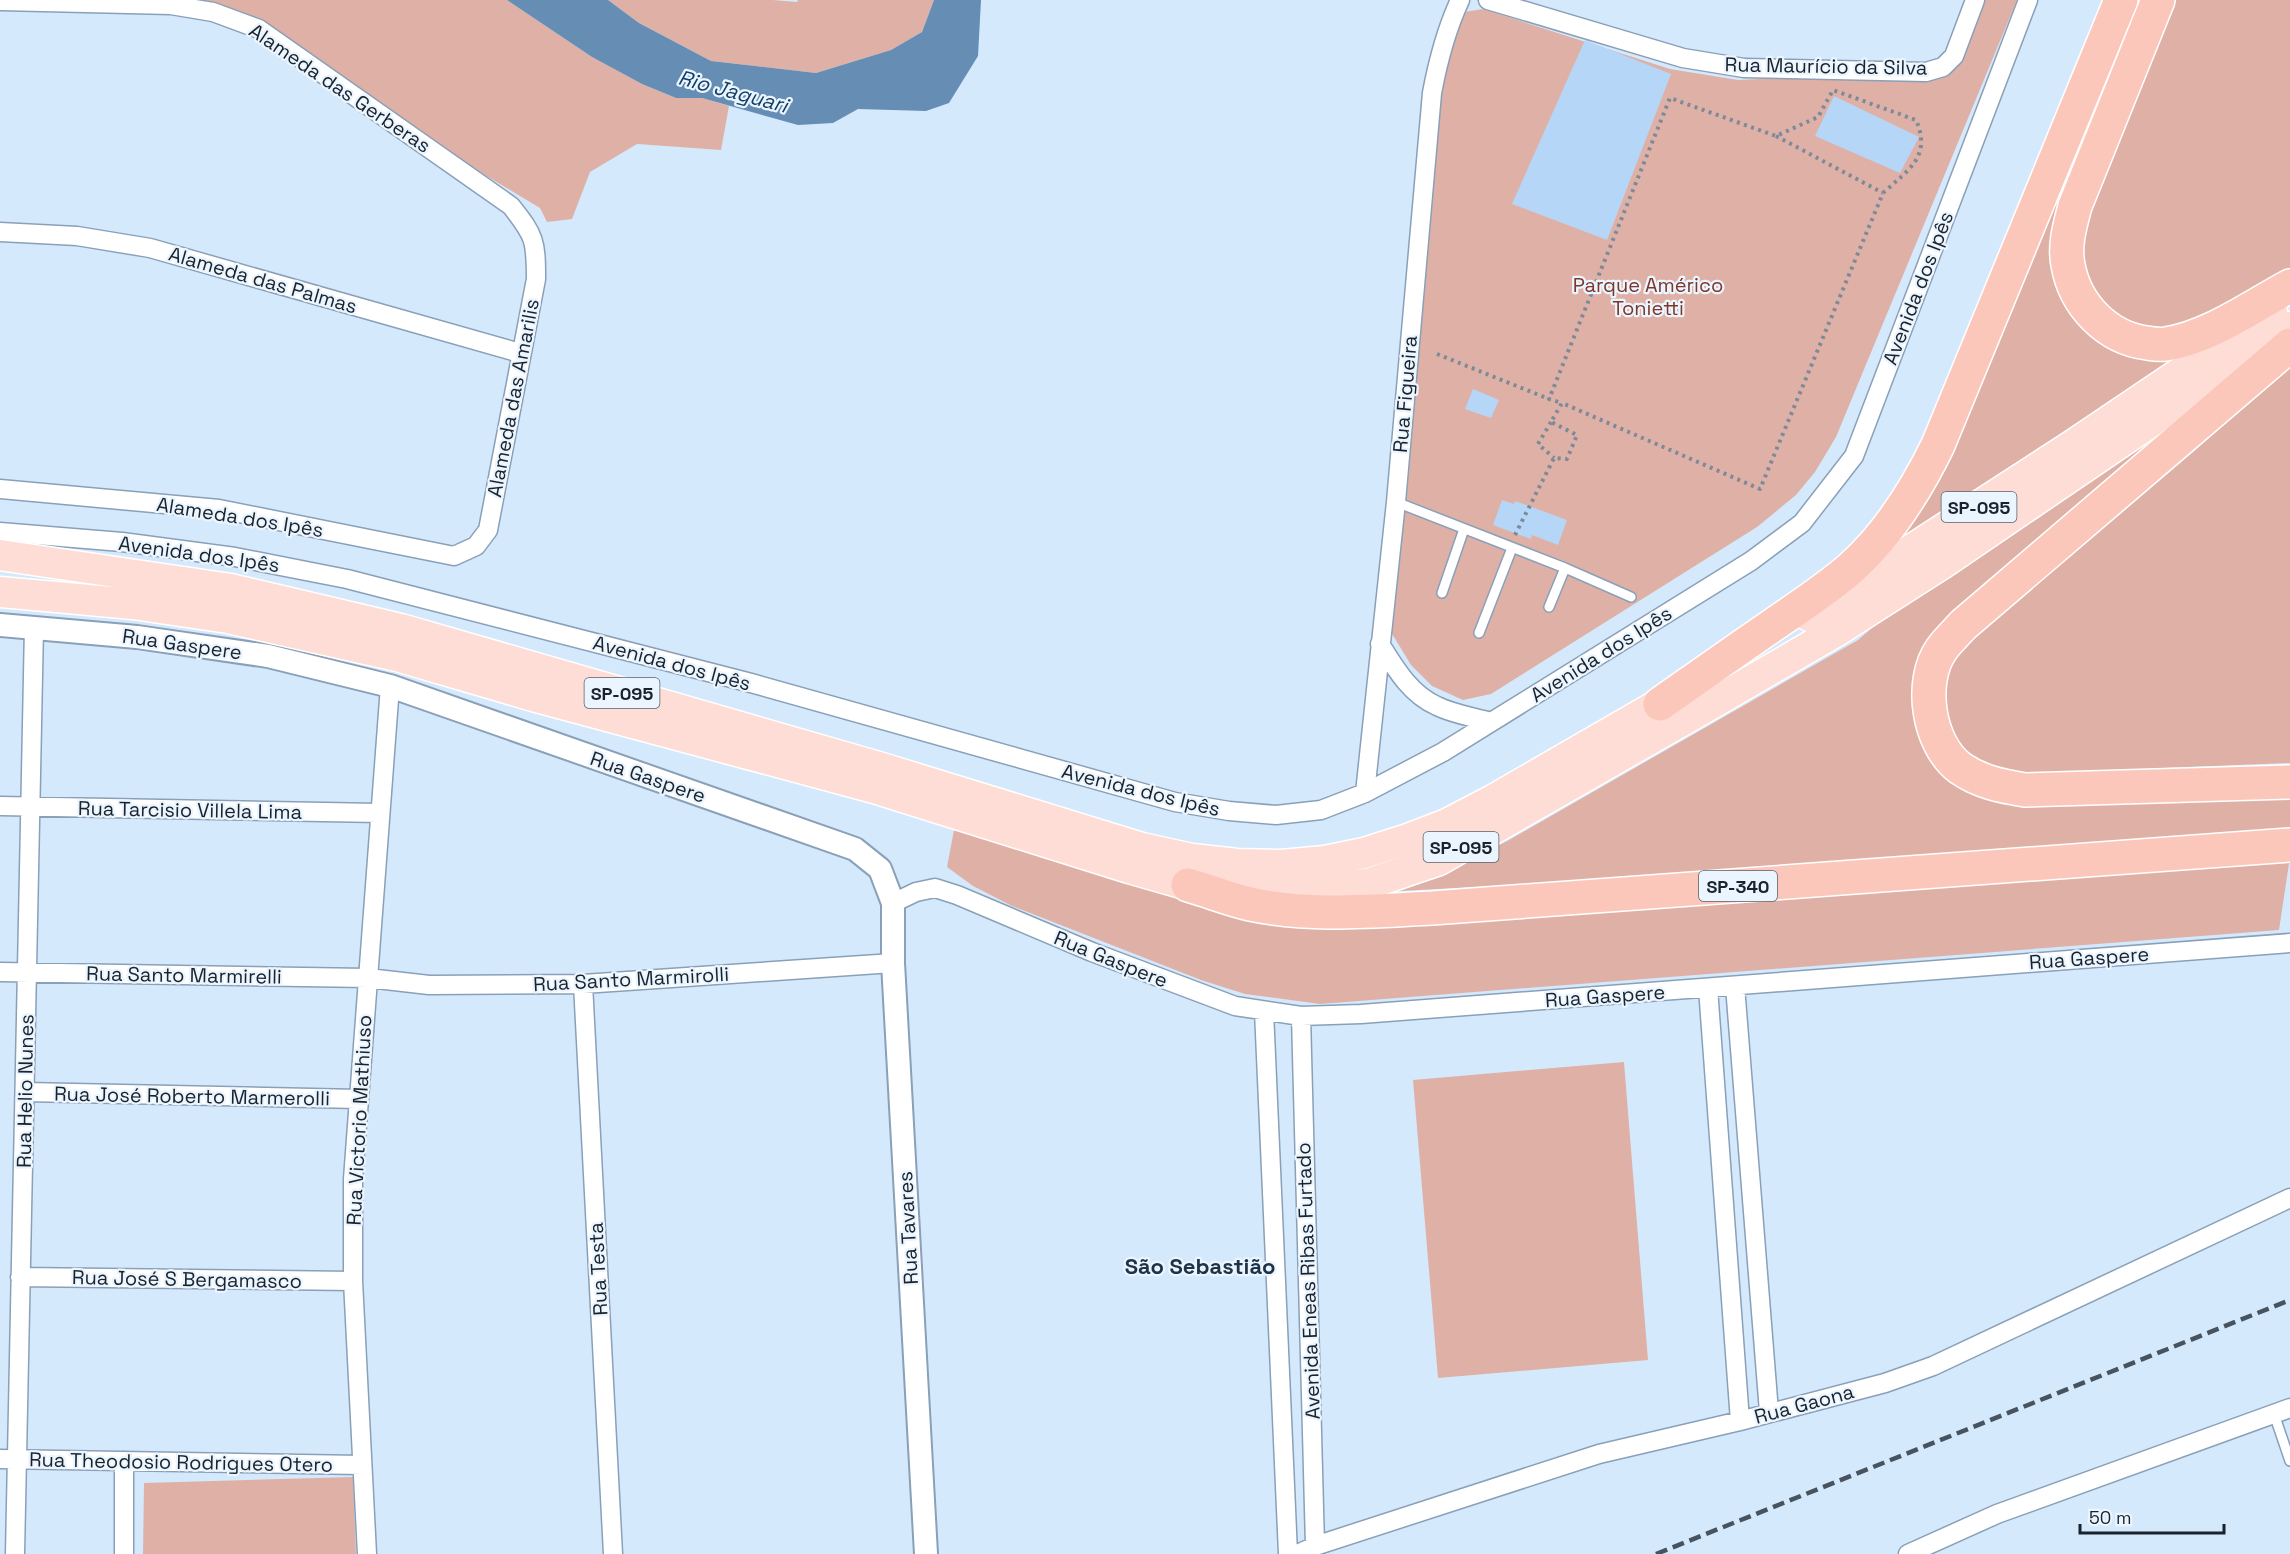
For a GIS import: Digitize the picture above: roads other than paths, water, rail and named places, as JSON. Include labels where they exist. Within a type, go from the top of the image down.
[{"type":"highway","points":[[1659,704],[1810,600],[1851,568],[1902,510],[1923,476],[1938,445],[2121,0]]},
{"type":"highway","points":[[2158,0],[2075,206],[2067,237],[2067,264],[2075,291],[2088,311],[2107,328],[2134,341],[2163,345],[2189,338],[2290,286]]},
{"type":"highway","points":[[2290,345],[1963,625],[1940,651],[1931,675],[1928,698],[1933,725],[1945,751],[1958,767],[1996,786],[2025,790],[2290,782]]},
{"type":"highway","name":"SP-340","points":[[1188,885],[1251,904],[1306,910],[1362,912],[1444,908],[2290,845]]},
{"type":"main road","name":"SP-095","points":[[0,555],[231,589],[401,629],[882,768],[1142,848],[1192,859],[1237,864],[1281,865],[1325,861],[1364,853],[1448,824],[1831,604],[2099,428],[2290,298]]},
{"type":"main road","name":"SP-095","points":[[0,592],[133,604],[228,618],[398,656],[533,696],[874,788],[1188,885],[1264,891],[1315,891],[1371,883],[1439,860],[1845,626],[1943,564],[2290,327]]},
{"type":"street","name":"Rua Figueira","points":[[1365,793],[1396,502],[1432,93],[1439,57],[1460,0]]},
{"type":"street","name":"Rua Maurício da Silva","points":[[1488,0],[1683,58],[1744,68],[1926,72],[1943,67],[1954,56],[1975,0]]},
{"type":"street","name":"Avenida dos Ipês","points":[[0,532],[122,542],[235,557],[347,579],[751,683],[942,738],[1186,804],[1229,812],[1276,815],[1321,810],[1365,793],[1443,752],[1751,561],[1802,523],[1854,456],[2028,0]]},
{"type":"street","name":"Alameda das Gerberas","points":[[0,1],[171,5],[213,12],[259,29],[511,206],[526,225],[536,245]]},
{"type":"street","name":"Alameda das Palmas","points":[[0,232],[77,236],[150,248],[520,353]]},
{"type":"street","name":"Alameda das Amarilis","points":[[476,546],[488,530],[520,353],[536,279],[536,245]]},
{"type":"street","name":"Alameda dos Ipês","points":[[0,489],[219,509],[454,556],[476,546]]},
{"type":"street","name":"Rua Gaspere","points":[[0,625],[137,637],[268,656],[390,686],[855,849],[880,869],[893,903],[916,892],[935,888],[957,895],[1092,952],[1234,1006],[1264,1011],[1301,1016],[1361,1014],[2290,943]]},
{"type":"street","name":"Rua Helio Nunes","points":[[15,1554],[8,1460],[20,1277],[34,627]]},
{"type":"street","points":[[1380,644],[1398,674],[1418,695],[1437,706],[1491,722]]},
{"type":"street","name":"Rua Victorio Mathiuso","points":[[366,1554],[353,1281],[353,1179],[390,686]]},
{"type":"street","name":"Rua Tarcisio Villela Lima","points":[[0,806],[380,813]]},
{"type":"street","name":"Rua Tavares","points":[[893,903],[894,963],[926,1554]]},
{"type":"street","name":"Rua Santo Marmirolli","points":[[368,978],[429,985],[583,984],[894,963]]},
{"type":"street","name":"Rua Santo Marmirelli","points":[[0,972],[368,978]]},
{"type":"street","name":"Rua Testa","points":[[583,984],[613,1554]]},
{"type":"street","points":[[1735,986],[1769,1412]]},
{"type":"street","points":[[1708,988],[1740,1421]]},
{"type":"street","name":"Avenida Eneas Ribas Furtado","points":[[1264,1011],[1288,1554]]},
{"type":"street","name":"Avenida Eneas Ribas Furtado","points":[[1301,1016],[1315,1546]]},
{"type":"street","name":"Rua José Roberto Marmerolli","points":[[25,1092],[359,1100]]},
{"type":"street","name":"Rua Gaona","points":[[1298,1554],[1315,1546],[1599,1454],[1740,1421],[1885,1383],[1933,1366],[2290,1198]]},
{"type":"street","name":"Rua José S Bergamasco","points":[[20,1277],[353,1281]]},
{"type":"street","points":[[1908,1554],[1997,1514],[2282,1411]]},
{"type":"street","name":"Rua Theodosio Rodrigues Otero","points":[[8,1460],[362,1465]]},
{"type":"street","points":[[124,1461],[124,1554]]},
{"type":"lane","points":[[1396,502],[1565,568],[1631,597]]},
{"type":"lane","points":[[1442,593],[1464,529]]},
{"type":"lane","points":[[1479,633],[1510,547]]},
{"type":"lane","points":[[1549,607],[1565,568]]},
{"type":"lane","points":[[2282,1411],[2290,1461]]},
{"type":"water","name":"Rio Jaguari","points":[[507,0],[608,0],[639,23],[711,61],[816,73],[891,50],[922,32],[934,0],[981,0],[978,56],[949,103],[926,111],[858,109],[833,123],[798,125],[702,98],[676,98],[642,84],[592,57]]},
{"type":"railway","points":[[1656,1554],[2290,1300]]},
{"type":"district","name":"São Sebastião","points":[[1200,1266]]},
{"type":"park label","name":"Parque Américo Tonietti","points":[[1648,296]]}]
